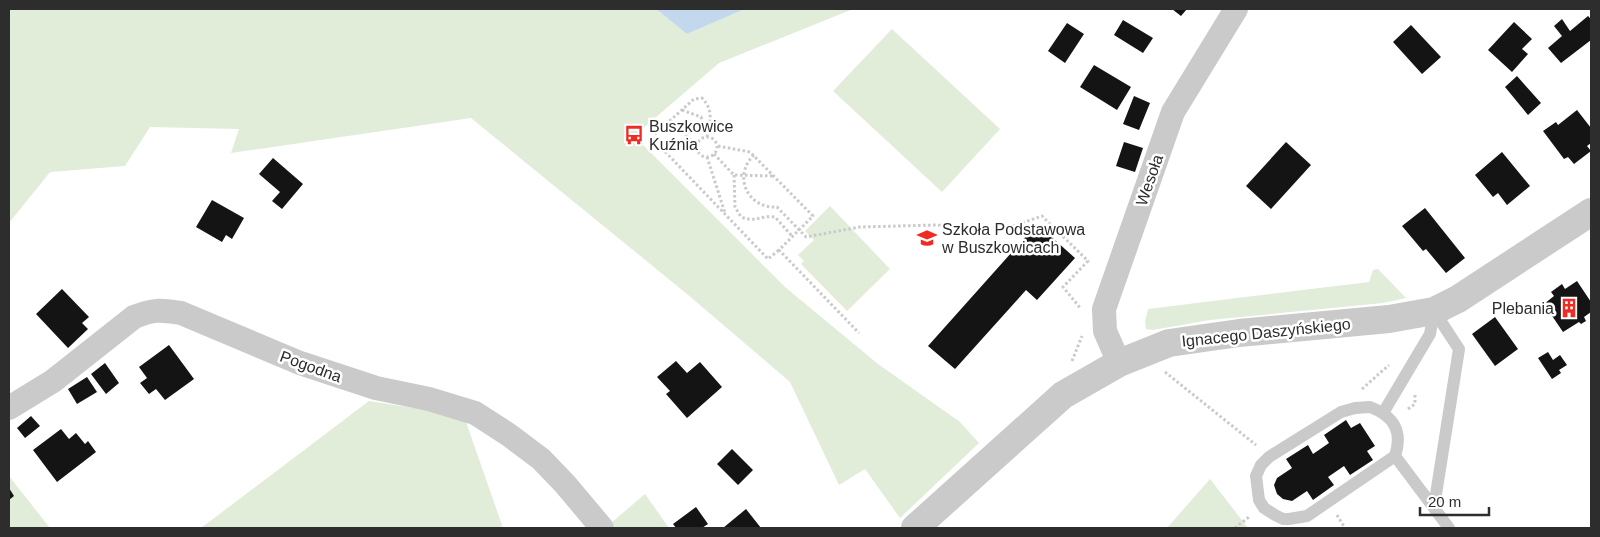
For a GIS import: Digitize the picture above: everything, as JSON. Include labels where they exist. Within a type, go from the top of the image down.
[{"type":"street","name":"Wesoła","points":[[1119,363],[1105,331],[1104,309],[1173,112],[1236,9]]},
{"type":"street","name":"Ignacego Daszyńskiego","points":[[915,528],[1063,395],[1119,363],[1169,343],[1389,319],[1434,311],[1458,299],[1591,212]]},
{"type":"street","name":"Pogodna","points":[[9,408],[53,381],[134,317],[148,311],[164,310],[181,313],[300,364],[376,388],[429,399],[475,413],[509,435],[541,460],[565,484],[602,528]]},
{"type":"lane","points":[[1384,413],[1430,334],[1434,311]]},
{"type":"lane","points":[[1434,311],[1459,349],[1434,507]]},
{"type":"lane","points":[[1355,408],[1370,408],[1384,413],[1394,424],[1397,432],[1399,444],[1395,456],[1307,516],[1283,519],[1264,508],[1259,500],[1256,476],[1261,465],[1267,459],[1341,412],[1355,408]]},
{"type":"lane","points":[[1395,456],[1449,528]]},
{"type":"path","points":[[697,146],[699,141],[707,137],[713,138],[718,146],[750,152],[813,216],[768,259],[653,139],[654,135],[670,120],[697,98],[702,98],[711,112],[707,137]]},
{"type":"path","points":[[682,110],[701,117],[707,137]]},
{"type":"path","points":[[670,120],[697,146],[701,155],[706,157],[726,216]]},
{"type":"path","points":[[706,157],[714,154],[718,146]]},
{"type":"path","points":[[714,154],[734,175],[774,176]]},
{"type":"path","points":[[754,155],[745,166],[743,176],[747,190],[758,203],[771,208],[777,208],[806,237],[860,227],[936,225],[987,228],[1014,226],[1042,216],[1088,261],[1063,287],[1084,312]]},
{"type":"path","points":[[734,175],[735,207],[741,216],[753,220],[775,217],[792,236]]},
{"type":"path","points":[[779,250],[859,333]]},
{"type":"path","points":[[1071,363],[1082,336]]},
{"type":"path","points":[[1148,351],[1151,361],[1254,441],[1267,459]]},
{"type":"green space","points":[[9,9],[656,9],[687,34],[745,9],[853,9],[719,63],[634,136],[785,287],[878,364],[960,422],[979,443],[900,518],[865,469],[839,485],[790,382],[687,294],[471,118],[231,153],[239,129],[150,127],[125,166],[50,172],[9,223]]},
{"type":"green space","points":[[892,29],[1000,129],[942,192],[833,91]]},
{"type":"green space","points":[[830,206],[890,269],[847,311],[801,264],[804,261],[798,255],[814,240],[805,231]]},
{"type":"green space","points":[[1378,269],[1406,298],[1383,303],[1210,320],[1153,330],[1146,329],[1145,321],[1148,309],[1369,282],[1373,270]]},
{"type":"green space","points":[[369,401],[453,414],[466,422],[503,528],[201,528]]},
{"type":"green space","points":[[9,476],[50,528],[9,528]]},
{"type":"green space","points":[[1210,479],[1248,528],[1167,528]]},
{"type":"green space","points":[[645,494],[669,528],[616,528],[611,523]]},
{"type":"water","points":[[656,9],[745,9],[687,34]]},
{"type":"building","points":[[1172,9],[1187,9],[1181,16]]},
{"type":"building","points":[[1588,16],[1591,19],[1591,40],[1561,63],[1548,48],[1562,36],[1554,26],[1562,19],[1570,31]]},
{"type":"building","points":[[1123,20],[1153,38],[1143,53],[1114,35]]},
{"type":"building","points":[[1514,22],[1532,39],[1522,49],[1528,54],[1512,72],[1488,50]]},
{"type":"building","points":[[1067,23],[1084,34],[1065,63],[1048,51]]},
{"type":"building","points":[[1411,25],[1441,57],[1422,74],[1393,42]]},
{"type":"building","points":[[1094,65],[1131,87],[1117,110],[1080,87]]},
{"type":"building","points":[[1517,76],[1541,103],[1528,115],[1505,87]]},
{"type":"building","points":[[1134,96],[1150,103],[1139,130],[1123,124]]},
{"type":"building","points":[[1577,110],[1591,128],[1591,143],[1587,146],[1591,151],[1574,164],[1568,157],[1564,159],[1543,131],[1556,122],[1558,125]]},
{"type":"building","points":[[1124,142],[1143,148],[1135,172],[1116,166]]},
{"type":"building","points":[[1286,142],[1311,165],[1271,209],[1246,186]]},
{"type":"building","points":[[1502,152],[1530,186],[1507,205],[1498,193],[1493,197],[1475,175]]},
{"type":"building","points":[[273,158],[303,184],[282,209],[272,201],[280,192],[259,174]]},
{"type":"building","points":[[212,200],[244,218],[232,239],[226,235],[222,242],[196,227]]},
{"type":"building","points":[[1425,208],[1465,258],[1446,273],[1426,249],[1423,251],[1402,226]]},
{"type":"building","points":[[1037,224],[1075,258],[1037,300],[1026,290],[955,369],[928,346]]},
{"type":"building","name":"Plebania","points":[[1577,281],[1591,302],[1591,312],[1584,317],[1586,321],[1581,324],[1579,322],[1563,332],[1544,304],[1554,296],[1551,292],[1562,284],[1565,289]]},
{"type":"building","points":[[62,289],[89,317],[82,323],[88,329],[68,348],[36,314]]},
{"type":"building","points":[[1495,317],[1518,349],[1495,366],[1472,334]]},
{"type":"building","points":[[169,345],[194,379],[165,400],[156,389],[149,394],[140,383],[147,378],[139,367]]},
{"type":"building","points":[[1548,352],[1553,360],[1560,355],[1567,365],[1559,370],[1561,373],[1552,379],[1538,358]]},
{"type":"building","points":[[676,361],[687,373],[700,362],[722,387],[687,418],[666,394],[670,391],[657,377]]},
{"type":"building","points":[[105,363],[119,383],[106,394],[91,374]]},
{"type":"building","points":[[87,377],[97,392],[77,404],[68,389]]},
{"type":"building","points":[[31,416],[40,426],[25,438],[17,428]]},
{"type":"building","points":[[1346,420],[1351,428],[1360,423],[1375,446],[1367,451],[1373,460],[1350,475],[1344,466],[1328,477],[1334,485],[1313,500],[1307,491],[1292,501],[1283,499],[1277,494],[1274,485],[1277,478],[1292,468],[1286,459],[1308,445],[1313,454],[1329,443],[1324,435]]},
{"type":"building","points":[[61,429],[69,439],[76,433],[85,444],[88,441],[96,452],[57,482],[33,450]]},
{"type":"building","points":[[732,449],[753,470],[738,485],[717,464]]},
{"type":"building","points":[[9,488],[14,496],[9,500]]},
{"type":"building","points":[[696,507],[708,524],[702,528],[676,528],[673,524]]},
{"type":"building","points":[[746,509],[761,528],[723,528]]},
{"type":"place","name":"Buszkowice Kuźnia","points":[[634,135]]},
{"type":"place","name":"Szkoła Podstawowa w Buszkowicach","points":[[927,238]]},
{"type":"place","name":"Plebania","points":[[1569,308]]}]
